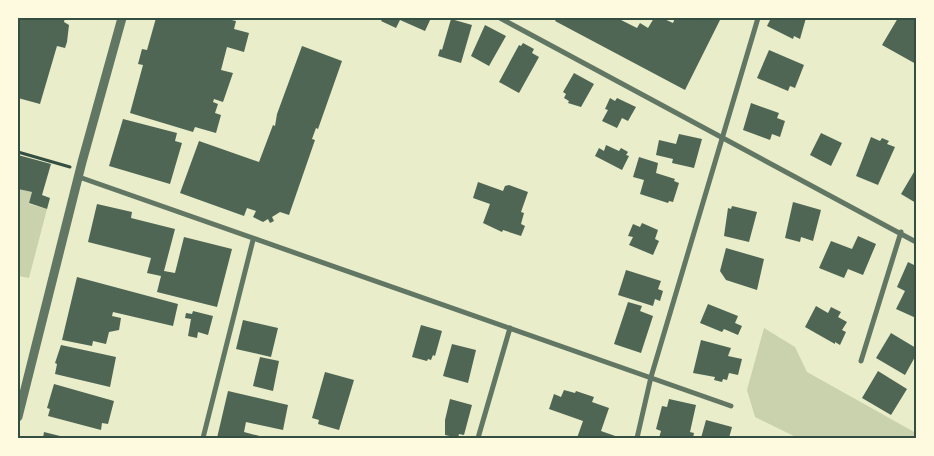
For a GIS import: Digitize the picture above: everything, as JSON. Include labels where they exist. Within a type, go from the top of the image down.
[{"type":"street","points":[[18,417],[80,173],[122,18]]},
{"type":"street","points":[[500,18],[720,138],[901,232],[916,242]]},
{"type":"street","points":[[637,438],[651,378],[720,138],[758,18]]},
{"type":"street","points":[[80,173],[253,240],[731,406]]},
{"type":"street","points":[[861,361],[901,232]]},
{"type":"street","points":[[203,438],[253,240]]},
{"type":"street","points":[[478,438],[510,328]]},
{"type":"path","points":[[18,152],[80,173]]},
{"type":"green space","points":[[18,189],[32,192],[29,204],[47,209],[29,278],[18,276]]},
{"type":"green space","points":[[764,328],[795,347],[807,372],[916,433],[916,438],[798,438],[755,417],[747,390]]},
{"type":"building","points":[[18,18],[65,18],[64,22],[69,25],[65,48],[57,46],[40,104],[18,98]]},
{"type":"building","points":[[156,18],[223,18],[236,21],[234,29],[249,33],[244,52],[227,47],[221,70],[233,73],[223,102],[214,99],[213,102],[218,104],[215,113],[221,115],[216,133],[195,127],[193,132],[130,113],[143,65],[138,64],[142,49],[147,50]]},
{"type":"building","points":[[383,18],[431,18],[425,31],[400,20],[396,28],[381,21]]},
{"type":"building","points":[[557,18],[617,18],[637,28],[640,23],[648,28],[654,18],[662,18],[673,23],[675,18],[721,18],[685,90],[555,21]]},
{"type":"building","points":[[771,18],[806,18],[800,39],[794,36],[793,39],[767,26]]},
{"type":"building","points":[[898,18],[916,18],[916,64],[882,45]]},
{"type":"building","points":[[451,19],[472,25],[461,63],[438,56],[440,49],[442,50]]},
{"type":"building","points":[[485,25],[506,36],[489,66],[471,56]]},
{"type":"building","points":[[523,43],[534,49],[532,53],[539,57],[519,93],[499,82],[519,45],[521,46]]},
{"type":"building","points":[[302,46],[342,61],[318,129],[316,128],[312,139],[315,140],[289,215],[280,212],[272,217],[274,221],[270,223],[268,219],[263,222],[253,217],[256,211],[247,208],[244,216],[180,193],[199,141],[259,162],[273,125],[275,126],[277,114]]},
{"type":"building","points":[[769,50],[804,65],[795,88],[790,86],[788,91],[757,78]]},
{"type":"building","points":[[574,73],[594,84],[581,107],[568,103],[569,101],[564,98],[566,94],[563,92]]},
{"type":"building","points":[[610,98],[615,101],[617,98],[636,107],[628,121],[622,118],[617,128],[602,121],[608,110],[605,109]]},
{"type":"building","points":[[751,103],[779,113],[777,118],[785,121],[780,137],[772,134],[770,140],[743,130]]},
{"type":"building","points":[[123,119],[177,133],[175,141],[182,143],[170,184],[109,166]]},
{"type":"building","points":[[821,133],[842,143],[831,166],[810,155]]},
{"type":"building","points":[[679,134],[702,139],[694,168],[672,163],[673,159],[656,155],[659,140],[676,144]]},
{"type":"building","points":[[871,137],[880,141],[882,138],[889,141],[887,144],[895,147],[878,185],[856,176]]},
{"type":"building","points":[[606,145],[619,151],[621,148],[628,152],[626,155],[629,156],[622,170],[595,156],[599,148],[604,151]]},
{"type":"building","points":[[18,155],[51,164],[42,195],[50,198],[47,209],[29,203],[32,192],[18,189]]},
{"type":"building","points":[[639,157],[658,163],[656,173],[675,179],[674,181],[679,183],[673,202],[669,201],[668,203],[640,194],[644,180],[633,177]]},
{"type":"building","points":[[914,172],[916,173],[916,203],[901,194]]},
{"type":"building","points":[[478,182],[503,191],[505,186],[509,185],[528,192],[521,212],[524,213],[521,224],[525,226],[521,236],[503,230],[502,232],[483,223],[490,204],[473,198]]},
{"type":"building","points":[[793,202],[821,210],[813,241],[801,237],[800,242],[785,238]]},
{"type":"building","points":[[97,204],[132,212],[131,218],[175,229],[164,271],[175,273],[184,237],[232,249],[217,307],[157,292],[161,276],[147,273],[151,258],[88,242]]},
{"type":"building","points":[[732,206],[757,212],[749,242],[724,236],[728,208],[731,209]]},
{"type":"building","points":[[642,223],[658,230],[655,239],[659,241],[653,255],[629,245],[633,237],[628,236],[633,224],[640,227]]},
{"type":"building","points":[[858,236],[876,244],[863,275],[848,269],[844,278],[819,268],[831,241],[852,249]]},
{"type":"building","points":[[726,248],[764,259],[757,290],[726,280],[720,271]]},
{"type":"building","points":[[908,262],[916,266],[916,318],[896,309],[905,291],[897,287]]},
{"type":"building","points":[[626,270],[661,281],[658,289],[663,291],[660,301],[655,299],[653,306],[618,295]]},
{"type":"building","points":[[77,277],[178,304],[173,326],[113,312],[112,316],[121,318],[119,330],[109,332],[106,344],[93,341],[92,346],[62,340]]},
{"type":"building","points":[[628,302],[642,306],[640,311],[653,316],[641,353],[614,344]]},
{"type":"building","points":[[708,304],[738,316],[735,323],[742,326],[738,335],[724,329],[722,332],[700,323]]},
{"type":"building","points":[[816,306],[828,313],[831,307],[841,312],[838,317],[847,322],[842,330],[846,332],[840,345],[805,327]]},
{"type":"building","points":[[193,311],[213,316],[208,335],[198,332],[197,338],[188,336],[191,319],[185,318],[186,313],[192,314]]},
{"type":"building","points":[[243,320],[278,328],[271,357],[236,349]]},
{"type":"building","points":[[421,325],[442,331],[435,356],[433,355],[431,360],[428,359],[427,361],[412,357]]},
{"type":"building","points":[[891,333],[916,348],[916,355],[905,375],[876,358]]},
{"type":"building","points":[[701,340],[731,348],[728,356],[742,359],[738,375],[729,373],[727,380],[723,379],[722,382],[714,380],[715,377],[693,373]]},
{"type":"building","points":[[452,344],[476,350],[468,383],[443,376]]},
{"type":"building","points":[[61,345],[116,357],[110,387],[55,374],[57,364],[55,363]]},
{"type":"building","points":[[260,357],[279,361],[273,391],[253,386]]},
{"type":"building","points":[[878,371],[907,389],[891,415],[862,398]]},
{"type":"building","points":[[325,372],[354,380],[339,430],[318,424],[319,420],[312,418]]},
{"type":"building","points":[[54,384],[114,401],[108,424],[102,423],[101,430],[48,416],[50,409],[47,408]]},
{"type":"building","points":[[564,390],[575,393],[576,391],[594,397],[592,402],[609,408],[601,431],[621,438],[577,438],[583,421],[549,409],[554,394],[561,397]]},
{"type":"building","points":[[228,391],[288,405],[283,430],[246,422],[244,432],[267,438],[217,438]]},
{"type":"building","points":[[450,399],[472,405],[464,435],[459,434],[458,438],[445,435],[445,420]]},
{"type":"building","points":[[669,399],[696,405],[690,432],[694,433],[693,438],[659,438],[661,431],[656,429],[662,406],[667,407]]},
{"type":"building","points":[[706,420],[732,427],[729,438],[701,438]]},
{"type":"building","points":[[44,432],[68,438],[43,438]]}]
